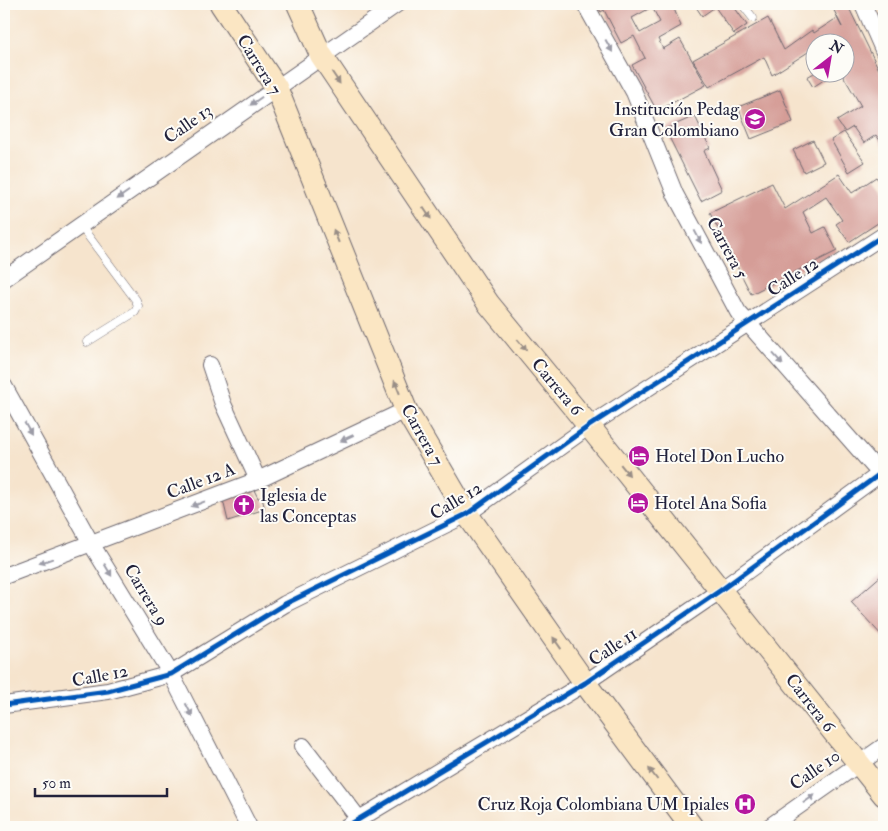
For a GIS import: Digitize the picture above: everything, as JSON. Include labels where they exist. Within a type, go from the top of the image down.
[{"type":"main road","name":"Carrera 7","points":[[221,4],[276,87],[406,410],[467,514],[585,683],[692,827]]},
{"type":"main road","name":"Carrera 6","points":[[298,4],[321,55],[488,303],[589,426],[884,795]]},
{"type":"street","name":"Calle 13","points":[[4,279],[321,55],[397,4]]},
{"type":"street","name":"Carrera 5","points":[[585,4],[634,92],[675,194],[738,312],[883,474]]},
{"type":"street","points":[[863,4],[884,52]]},
{"type":"street","name":"Calle 12","points":[[4,705],[108,691],[171,674],[285,604],[467,514],[589,426],[746,322],[884,234]]},
{"type":"street","points":[[210,365],[223,404],[258,480]]},
{"type":"street","name":"Carrera 9","points":[[4,386],[92,545],[171,674],[249,827]]},
{"type":"street","name":"Calle 12 A","points":[[4,576],[92,545],[258,480],[406,410]]},
{"type":"street","name":"Calle 11","points":[[352,823],[585,683],[721,590],[883,474]]},
{"type":"street","points":[[303,746],[352,823]]},
{"type":"street","name":"Calle 10","points":[[769,827],[884,746]]},
{"type":"lane","points":[[742,4],[753,18]]},
{"type":"lane","points":[[80,225],[136,300],[138,306],[135,312],[87,342]]},
{"type":"building","points":[[596,4],[672,4],[681,26],[658,39],[663,49],[680,39],[706,85],[657,111],[632,65],[645,58],[634,36],[621,43],[604,10],[601,12]],"holes":[[[652,7],[660,22],[640,33],[632,18]]]},
{"type":"building","points":[[694,4],[732,4],[747,25],[734,34],[715,7],[702,16]]},
{"type":"building","points":[[831,4],[847,4],[884,80],[884,146],[876,135],[864,143],[853,127],[845,132],[837,121],[861,106],[847,82],[856,82],[856,32],[816,32],[837,18],[842,27]]},
{"type":"building","points":[[768,18],[784,50],[806,34],[806,53],[772,75],[764,57],[709,87],[693,60]]},
{"type":"building","points":[[810,82],[821,82],[813,87]]},
{"type":"building","points":[[780,90],[793,122],[751,139],[738,107]]},
{"type":"building","points":[[695,116],[710,148],[704,151],[722,190],[701,201],[665,129]]},
{"type":"building","points":[[844,132],[865,162],[849,172],[831,140]]},
{"type":"building","points":[[813,140],[824,162],[804,172],[793,150]]},
{"type":"building","points":[[839,174],[852,193],[876,177],[884,187],[884,219],[849,242],[836,224],[842,220],[826,197],[803,212],[813,233],[825,227],[837,251],[751,294],[710,213],[772,183],[785,209]]},
{"type":"building","name":"Iglesia de las Conceptas","points":[[253,488],[258,498],[262,498],[265,509],[228,521],[223,500]]},
{"type":"building","points":[[884,573],[884,638],[851,602]]},
{"type":"cycle path","points":[[4,705],[108,691],[171,674],[285,604],[467,514],[589,426],[884,235]]},
{"type":"cycle path","points":[[346,827],[585,683],[721,590],[884,471]]},
{"type":"place","name":"Institución Pedag Gran Colombiano","points":[[755,119]]},
{"type":"place","name":"Hotel Don Lucho","points":[[639,456]]},
{"type":"place","name":"Hotel Ana Sofia","points":[[638,503]]},
{"type":"place","name":"Iglesia de las Conceptas","points":[[244,505]]},
{"type":"place","name":"Cruz Roja Colombiana UM Ipiales","points":[[745,804]]}]
